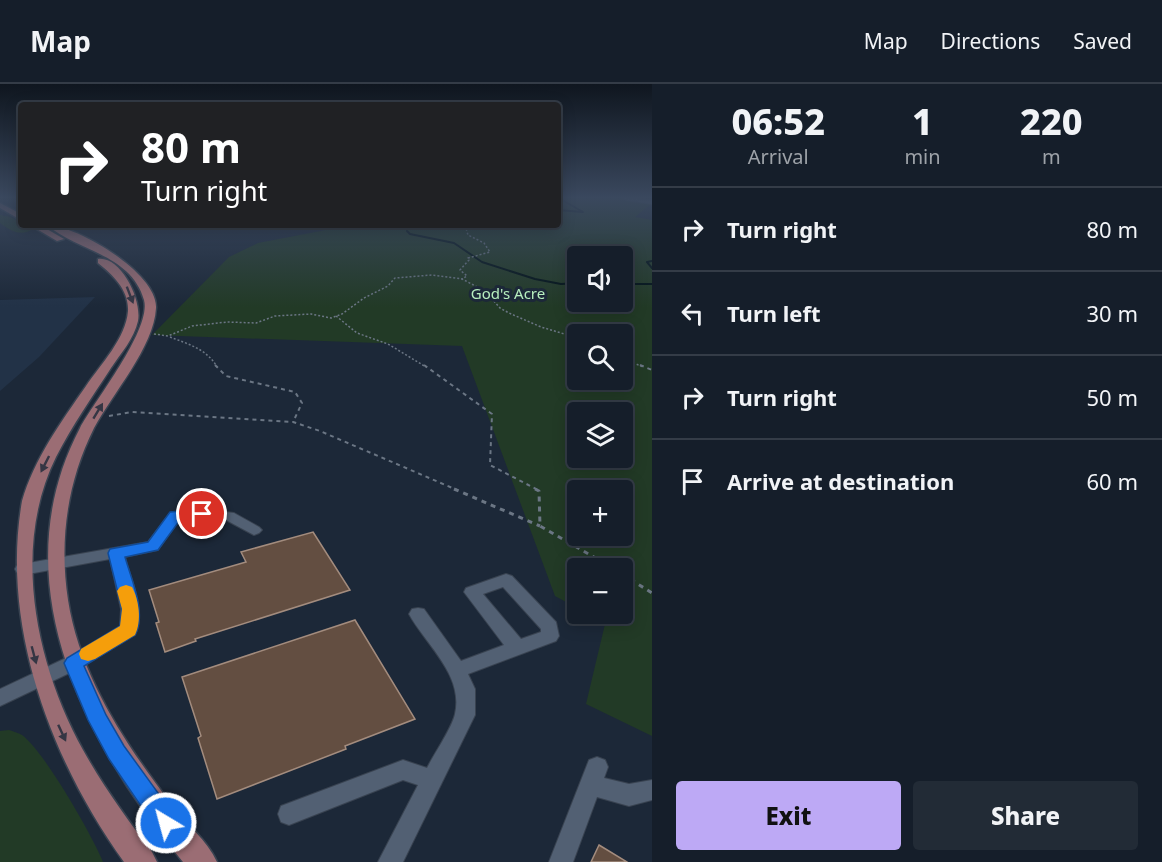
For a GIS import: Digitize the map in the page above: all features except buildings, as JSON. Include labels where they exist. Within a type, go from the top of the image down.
[{"type":"main road","points":[[59,234],[115,272],[131,294],[133,315],[123,340],[60,436],[42,470],[27,516],[23,569],[29,637],[54,717],[79,769],[112,824],[142,862]]},
{"type":"main road","points":[[62,234],[121,262],[144,286],[151,305],[148,325],[76,448],[60,492],[54,528],[53,565],[58,614],[73,663],[98,720],[122,761],[166,823],[202,862]]},
{"type":"street","points":[[23,569],[153,546],[176,516],[202,514],[229,516],[254,530]]},
{"type":"street","points":[[0,698],[73,663],[129,630],[130,609],[116,553]]},
{"type":"street","points":[[457,670],[550,636],[550,627],[506,580],[472,592],[517,648]]},
{"type":"street","points":[[390,862],[465,716],[465,689],[457,670],[418,614]]},
{"type":"street","points":[[289,814],[403,770],[432,780]]},
{"type":"street","points":[[561,862],[593,776],[629,795],[652,790]]},
{"type":"path","points":[[463,279],[467,276],[460,270],[471,256],[490,252],[484,243],[468,234]]},
{"type":"path","points":[[168,336],[192,326],[227,322],[256,323],[275,316],[311,314],[331,318],[388,286],[394,278],[432,275],[463,279],[485,291],[500,308],[509,313],[541,327],[567,335]]},
{"type":"path","points":[[336,316],[357,333],[388,344],[427,367],[492,414],[490,465],[539,491],[540,526]]},
{"type":"path","points":[[151,334],[178,338],[202,350],[213,359],[215,365],[226,376],[296,392],[302,403],[293,422]]},
{"type":"path","points":[[633,362],[652,370]]},
{"type":"path","points":[[93,418],[132,412],[293,422],[540,526],[596,558]]},
{"type":"path","points":[[633,581],[652,592]]},
{"type":"shaded area","points":[[95,297],[39,357],[0,391],[0,300]]},
{"type":"green space","name":"God's Acre","points":[[303,234],[652,234],[652,736],[586,704],[605,624],[633,624],[633,558],[567,558],[567,603],[555,596],[462,346],[152,335],[229,257],[258,243]]},
{"type":"green space","points":[[9,730],[22,735],[42,758],[78,814],[103,862],[0,862],[0,731]]},
{"type":"waterway","points":[[411,234],[454,243],[482,262],[535,279],[567,284]]},
{"type":"waterway","points":[[652,261],[647,262],[652,268]]},
{"type":"waterway","points":[[633,284],[652,284]]},
{"type":"slow traffic","points":[[88,654],[129,630],[130,609],[126,591]]},
{"type":"route","points":[[166,823],[116,753],[98,720],[73,663],[129,630],[130,609],[116,553],[153,546],[165,527],[176,516],[202,514]]}]
